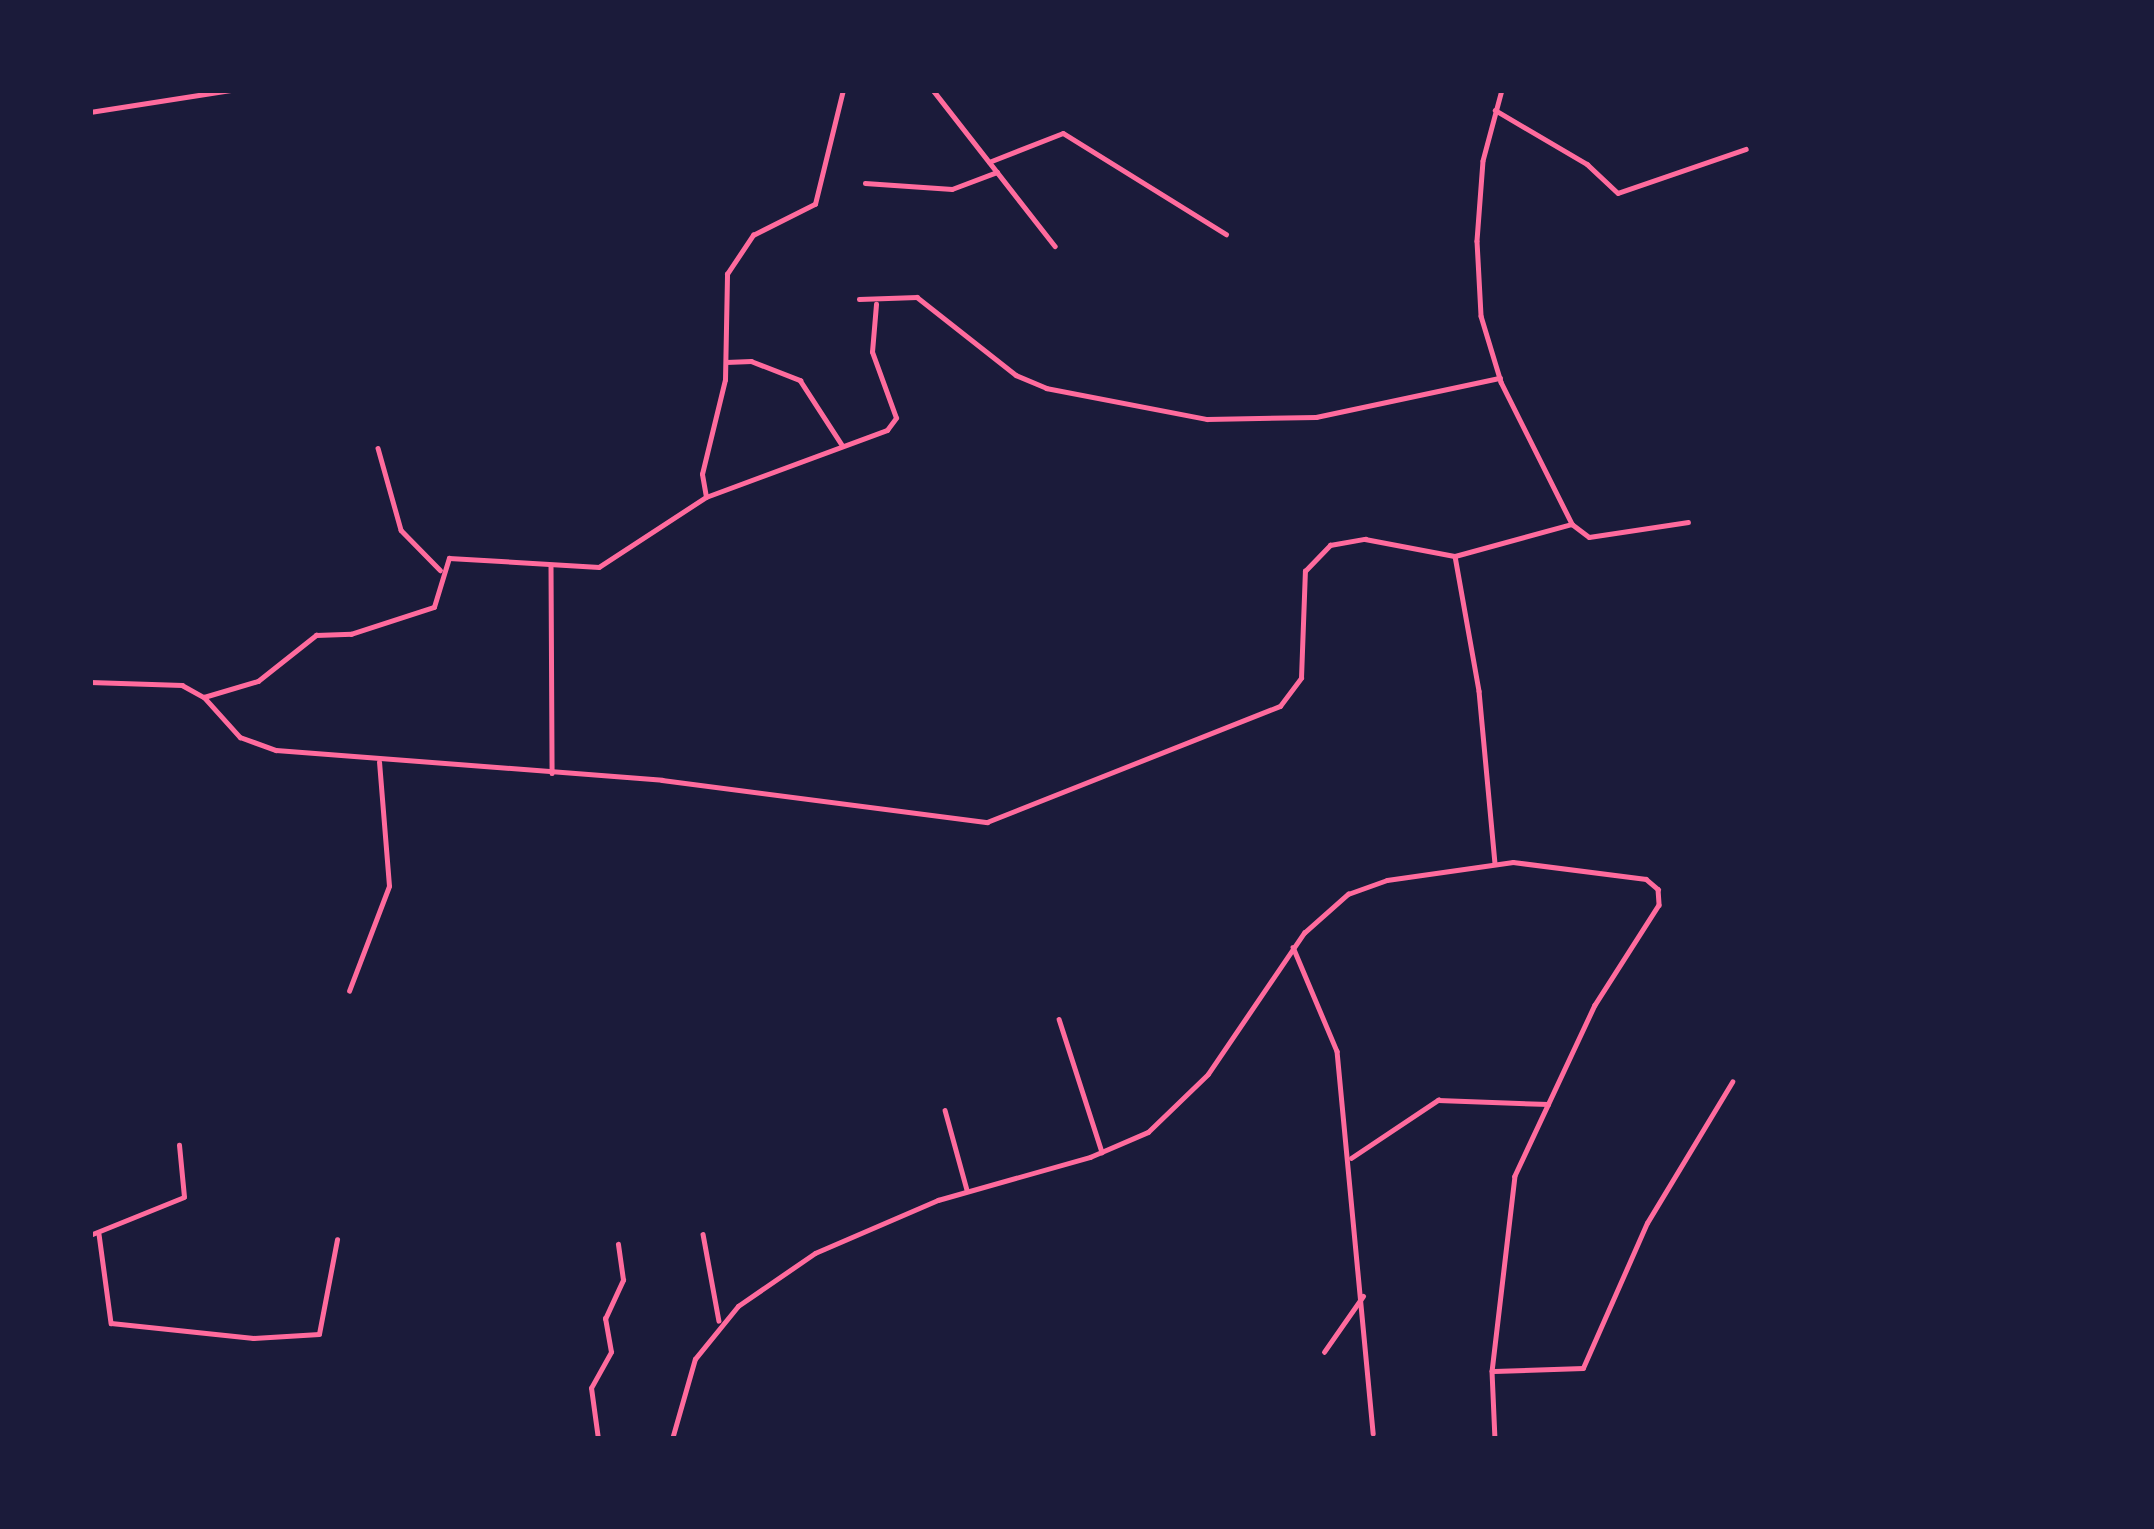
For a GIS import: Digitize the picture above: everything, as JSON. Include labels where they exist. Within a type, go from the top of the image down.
[{"type":"street","points":[[90,112],[230,90]]},
{"type":"street","points":[[706,497],[702,474],[724,362],[727,274],[753,236],[815,204],[843,90]]},
{"type":"street","points":[[933,90],[1055,246]]},
{"type":"street","points":[[1502,90],[1495,110],[1477,241],[1481,316],[1500,378],[1572,524],[1589,537],[1688,522]]},
{"type":"street","points":[[1495,110],[1587,164],[1618,194],[1746,149]]},
{"type":"street","points":[[988,162],[1063,133],[1226,234]]},
{"type":"street","points":[[865,183],[952,189],[997,172]]},
{"type":"street","points":[[859,299],[876,304],[917,297],[1003,366],[1046,388],[1208,419],[1333,414],[1500,378]]},
{"type":"street","points":[[204,697],[258,682],[316,635],[351,634],[434,607],[440,570],[459,556],[551,565],[608,563],[706,497],[895,423],[872,352],[876,304]]},
{"type":"street","points":[[724,362],[751,361],[800,380],[842,445]]},
{"type":"street","points":[[378,448],[401,530],[440,570]]},
{"type":"street","points":[[90,682],[155,680],[204,697],[257,746],[379,762],[552,773],[987,822],[1280,706],[1301,678],[1305,571],[1330,545],[1365,539],[1455,556],[1572,524]]},
{"type":"street","points":[[1455,556],[1479,691],[1495,863]]},
{"type":"street","points":[[551,565],[552,773]]},
{"type":"street","points":[[349,991],[389,886],[379,762]]},
{"type":"street","points":[[672,1439],[695,1359],[719,1322],[815,1253],[967,1190],[1102,1152],[1148,1132],[1197,1086],[1293,947],[1327,909],[1370,884],[1495,863],[1651,881],[1660,895],[1594,1004],[1513,1185],[1492,1371],[1495,1439]]},
{"type":"street","points":[[1293,947],[1337,1051],[1373,1433]]},
{"type":"street","points":[[1059,1019],[1102,1152]]},
{"type":"street","points":[[1492,1371],[1583,1368],[1647,1223],[1732,1082]]},
{"type":"street","points":[[1349,1159],[1438,1100],[1548,1104]]},
{"type":"street","points":[[945,1110],[967,1190]]},
{"type":"street","points":[[90,1235],[184,1197],[179,1144]]},
{"type":"street","points":[[99,1234],[108,1320],[253,1338],[319,1334],[337,1240]]},
{"type":"street","points":[[703,1234],[719,1322]]},
{"type":"street","points":[[598,1439],[591,1388],[610,1352],[604,1319],[623,1280],[618,1244]]},
{"type":"street","points":[[1324,1352],[1363,1295]]}]
